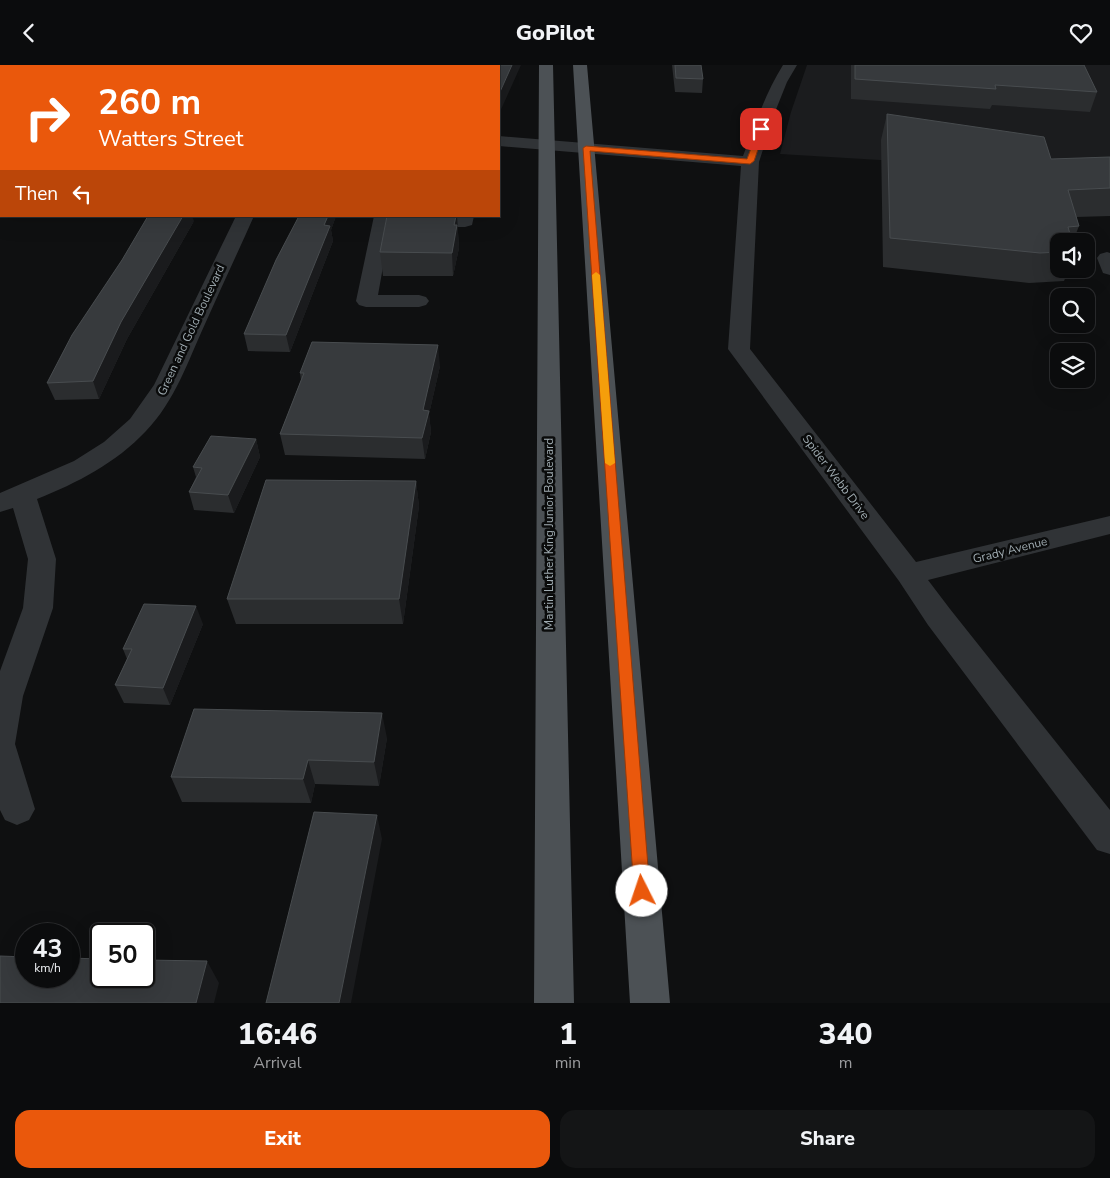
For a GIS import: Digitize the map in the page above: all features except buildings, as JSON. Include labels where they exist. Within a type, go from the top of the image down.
[{"type":"main road","name":"Martin Luther King Junior Boulevard","points":[[546,65],[554,1003]]},
{"type":"main road","points":[[580,65],[650,1003]]},
{"type":"street","name":"Spider Webb Drive","points":[[790,65],[780,82],[767,112],[750,161],[739,349],[909,574],[939,617],[1110,837]]},
{"type":"street","points":[[500,141],[750,161]]},
{"type":"street","name":"Green and Gold Boulevard","points":[[0,743],[7,696],[38,608],[42,559],[11,499],[57,481],[101,456],[127,437],[148,415],[175,369],[245,217]]},
{"type":"street","points":[[419,301],[366,301],[382,219],[464,221],[465,217]]},
{"type":"street","name":"Grady Avenue","points":[[909,574],[1110,525]]},
{"type":"street","points":[[0,747],[17,809]]},
{"type":"shaded area","points":[[807,65],[1110,65],[1110,181],[980,166],[780,154],[791,112]]},
{"type":"slow traffic","points":[[596,275],[610,463]]},
{"type":"route","points":[[642,891],[586,148],[750,161],[761,129]]}]
